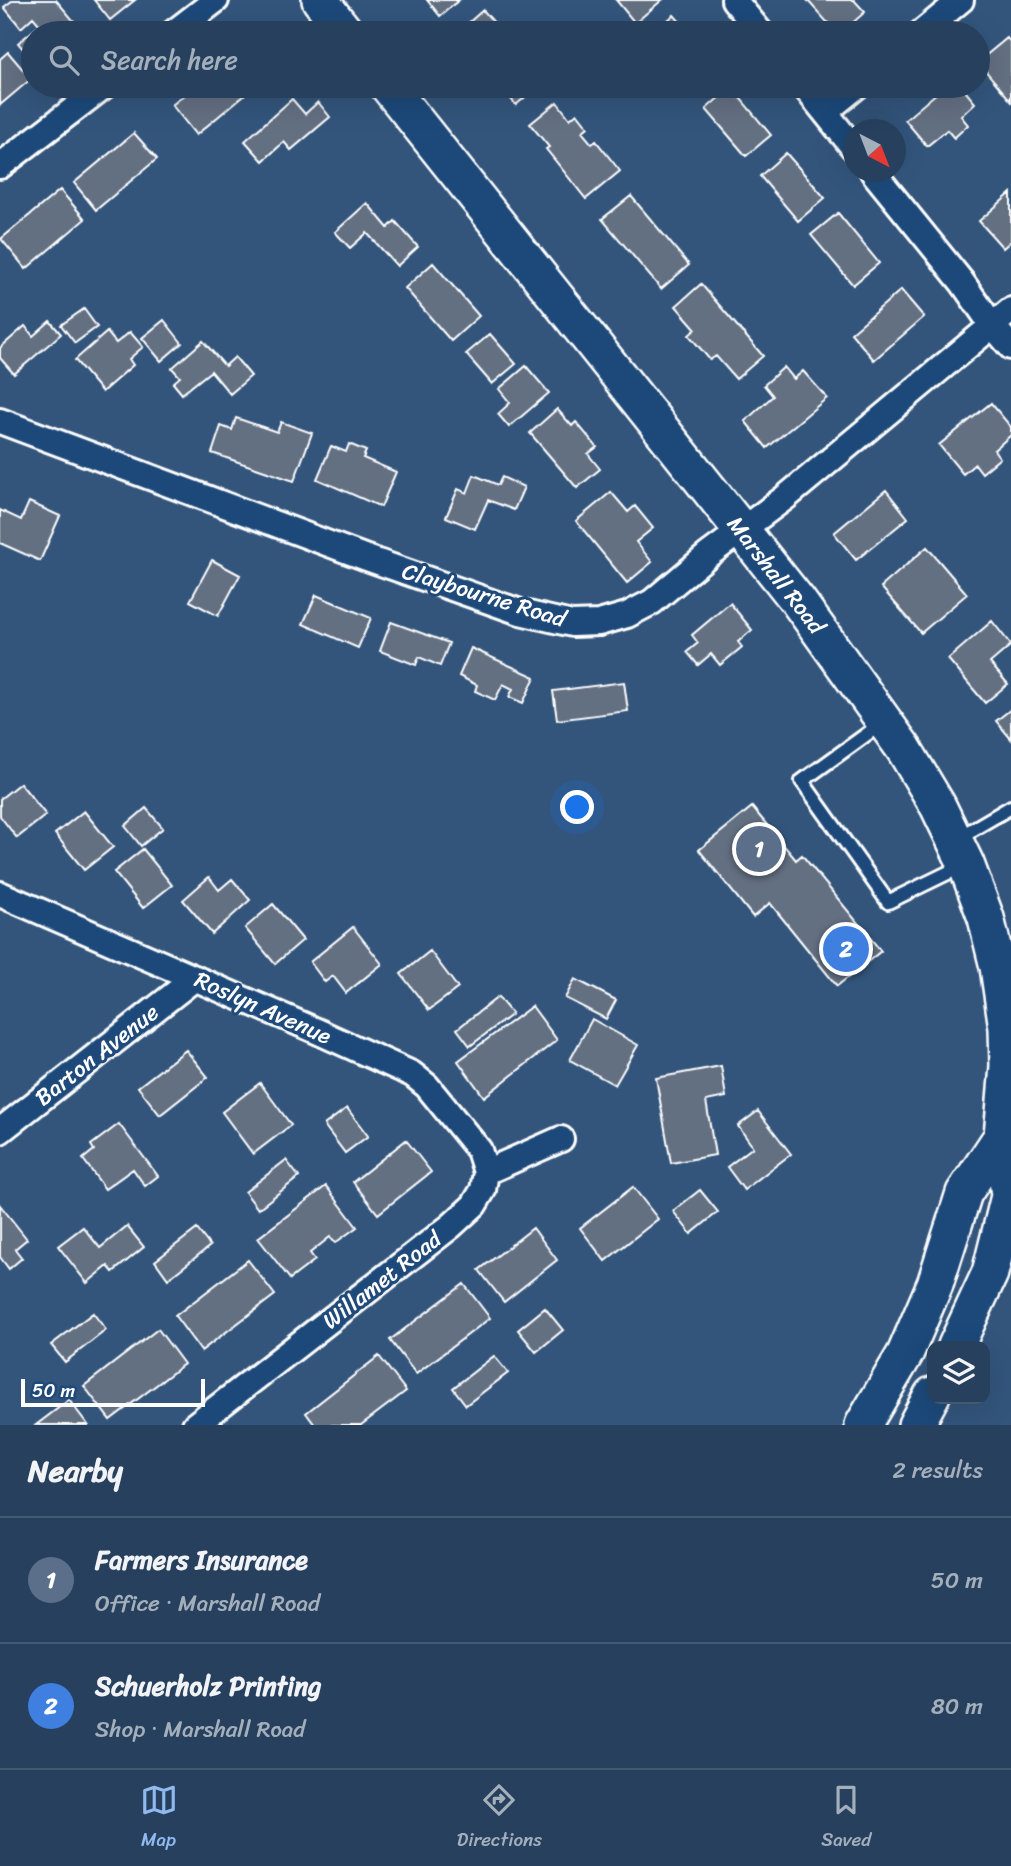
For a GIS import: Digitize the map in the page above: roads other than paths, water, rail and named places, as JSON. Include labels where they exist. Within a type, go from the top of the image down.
[{"type":"street","points":[[189,21],[216,0]]},
{"type":"street","points":[[320,0],[337,21]]},
{"type":"street","points":[[734,0],[751,21]]},
{"type":"street","points":[[936,21],[961,0]]},
{"type":"street","points":[[0,166],[88,98]]},
{"type":"street","name":"Marshall Road","points":[[398,98],[798,601],[904,749],[938,806],[960,852],[986,918],[998,967],[1006,984],[1009,1196],[990,1273],[958,1341]]},
{"type":"street","points":[[814,98],[843,134]]},
{"type":"street","points":[[825,112],[842,98]]},
{"type":"street","points":[[881,182],[962,282],[1001,317],[1011,347]]},
{"type":"street","name":"Claybourne Road","points":[[0,421],[364,557],[520,612],[572,624],[599,623],[620,617],[652,602],[708,555],[786,497],[1001,317]]},
{"type":"street","name":"Roslyn Avenue","points":[[0,894],[412,1074],[427,1086],[480,1150],[486,1172]]},
{"type":"street","name":"Barton Avenue","points":[[0,1131],[195,978]]},
{"type":"street","name":"Marshall Road","points":[[863,1425],[905,1354],[935,1284],[964,1193],[1007,1137]]},
{"type":"street","points":[[486,1172],[561,1139]]},
{"type":"street","name":"Willamet Road","points":[[195,1425],[451,1226],[474,1205],[482,1191],[486,1172]]},
{"type":"street","points":[[916,1425],[927,1404]]},
{"type":"lane","points":[[884,722],[802,781],[888,902],[960,852],[1011,807]]},
{"type":"place","name":"Farmers Insurance","points":[[759,849]]},
{"type":"place","name":"Schuerholz Printing","points":[[846,949]]}]
